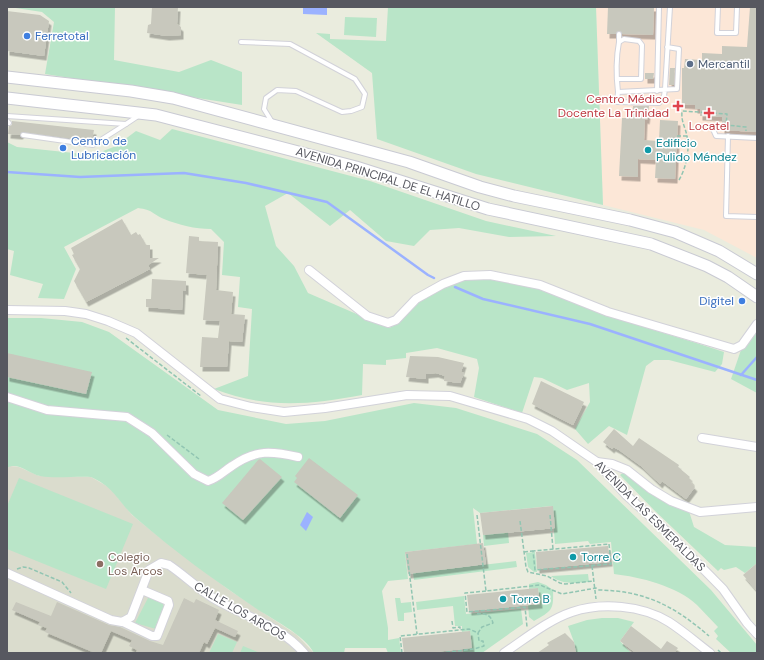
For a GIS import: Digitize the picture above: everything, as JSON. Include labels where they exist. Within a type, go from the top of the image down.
[{"type":"main road","name":"AVENIDA PRINCIPAL DE EL HATILLO","points":[[7,77],[131,91],[173,98],[273,124],[409,162],[480,187],[514,196],[630,220],[675,232],[719,251],[757,274]]},
{"type":"main road","name":"AVENIDA PRINCIPAL DE EL HATILLO","points":[[7,98],[142,114],[221,131],[356,167],[488,209],[651,244],[707,266],[728,277],[757,297]]},
{"type":"street","points":[[309,270],[367,316],[388,323],[396,320],[416,299],[443,284],[464,276],[490,275],[540,285],[608,312],[734,349],[742,345],[757,324]]},
{"type":"street","name":"AVENIDA LAS ESMERALDAS","points":[[7,310],[65,311],[86,314],[108,321],[136,333],[220,399],[251,407],[284,412],[325,408],[407,395],[450,396],[528,419],[552,431],[598,462],[626,495],[663,528],[723,589],[747,623],[757,634]]},
{"type":"street","points":[[734,349],[757,319]]},
{"type":"street","points":[[7,397],[47,410],[127,417],[138,422],[152,433],[194,474],[208,481],[246,457],[262,452],[276,452],[298,457]]},
{"type":"street","points":[[702,438],[757,447]]},
{"type":"street","points":[[598,462],[612,464],[627,470],[651,490],[671,501],[700,512],[757,507]]},
{"type":"street","name":"CALLE LOS ARCOS","points":[[123,622],[131,617],[149,570],[161,563],[169,565],[213,598],[270,626],[294,642],[304,653]]},
{"type":"street","points":[[9,570],[111,620],[123,622],[152,636],[157,636],[169,605],[168,601],[142,590]]},
{"type":"street","points":[[504,653],[540,629],[571,612],[583,609],[612,606],[642,611],[668,622],[714,651]]},
{"type":"lane","points":[[657,91],[659,7]]},
{"type":"lane","points":[[619,34],[620,42],[617,51],[617,102],[659,103],[662,100],[665,89],[670,7]]},
{"type":"lane","points":[[718,7],[717,33],[736,33],[737,7]]},
{"type":"lane","points":[[617,79],[639,80],[642,77],[642,45],[639,41],[632,39],[624,39],[620,42]]},
{"type":"lane","points":[[241,42],[290,44],[355,79],[365,94],[362,107],[352,111],[342,112],[296,91],[277,90],[266,98],[264,109],[273,124]]},
{"type":"lane","points":[[618,92],[677,89],[679,49],[668,47]]},
{"type":"lane","points":[[23,136],[93,145],[142,114]]},
{"type":"lane","points":[[7,116],[126,124]]},
{"type":"lane","points":[[712,127],[716,136],[757,138]]},
{"type":"lane","points":[[728,136],[726,216],[757,217]]},
{"type":"path","points":[[679,180],[686,170],[687,136],[681,121],[682,111],[727,114],[726,126],[746,127]]},
{"type":"path","points":[[677,136],[687,136]]},
{"type":"path","points":[[121,335],[207,400]]},
{"type":"path","points":[[477,515],[486,590]]},
{"type":"path","points":[[550,515],[553,549]]},
{"type":"path","points":[[520,521],[526,567],[528,572],[547,576],[565,584],[593,582]]},
{"type":"path","points":[[524,552],[533,551],[553,549],[609,544],[611,564],[535,570],[533,551]]},
{"type":"path","points":[[408,554],[417,634]]},
{"type":"path","points":[[592,566],[596,601]]},
{"type":"path","points":[[9,570],[23,567],[28,568],[62,582],[72,594]]},
{"type":"path","points":[[525,586],[465,593],[468,612],[525,607],[527,630],[532,626]]},
{"type":"path","points":[[477,611],[478,614],[487,615],[493,623],[482,627],[478,633],[480,646]]},
{"type":"path","points":[[452,621],[453,628],[460,627],[460,630]]},
{"type":"path","points":[[402,653],[400,636],[469,629],[478,633]]},
{"type":"path","points":[[440,653],[457,652],[484,646],[483,641],[479,641]]},
{"type":"path","points":[[714,651],[721,653]]},
{"type":"shaded area","name":"Centro Médico Docente La Trinidad","points":[[596,7],[757,7],[757,258],[704,230],[603,205]]},
{"type":"shaded area","name":"Colegio Los Arcos","points":[[10,466],[19,467],[39,476],[91,477],[110,488],[132,515],[159,537],[229,590],[297,635],[314,653],[7,653],[7,468]]},
{"type":"green space","points":[[9,7],[115,7],[114,60],[179,72],[211,60],[242,72],[242,105],[45,74],[54,22],[42,12]]},
{"type":"green space","points":[[388,7],[596,7],[603,205],[476,174],[377,139],[372,73],[316,33],[330,34],[330,39],[386,41]]},
{"type":"green space","points":[[345,17],[377,18],[376,37],[344,35]]},
{"type":"green space","points":[[172,129],[370,181],[486,221],[556,236],[509,237],[459,228],[430,230],[414,246],[386,241],[350,210],[330,226],[288,193],[265,206],[276,246],[294,266],[308,293],[389,328],[402,320],[422,300],[434,292],[467,279],[485,277],[503,279],[540,288],[610,316],[724,352],[722,364],[715,372],[669,360],[654,360],[646,366],[627,435],[609,426],[588,444],[575,429],[590,402],[589,383],[567,390],[542,378],[534,377],[522,413],[474,397],[479,368],[477,359],[437,348],[406,353],[406,358],[386,360],[386,365],[363,364],[362,395],[305,403],[287,403],[251,400],[214,389],[248,376],[252,309],[238,307],[240,277],[222,275],[224,242],[211,229],[181,225],[164,219],[149,211],[138,208],[64,247],[76,269],[64,299],[38,298],[43,284],[10,275],[14,251],[7,249],[7,142],[17,147],[93,155],[116,146],[136,131],[160,140]]},
{"type":"green space","points":[[7,318],[41,318],[82,322],[109,332],[218,410],[286,424],[325,421],[414,403],[456,408],[537,434],[577,460],[711,590],[757,645],[757,653],[731,653],[716,639],[718,636],[714,631],[718,627],[689,598],[669,588],[646,580],[614,574],[611,542],[590,544],[588,541],[555,544],[552,506],[480,513],[473,508],[477,544],[405,552],[408,579],[388,581],[382,591],[388,628],[388,640],[399,638],[401,653],[388,653],[386,648],[345,648],[344,653],[314,653],[303,640],[287,627],[254,607],[194,565],[165,542],[137,519],[112,491],[99,481],[91,477],[40,476],[15,466],[7,468]]},
{"type":"green space","points":[[757,330],[757,393],[731,379],[742,347]]},
{"type":"green space","points":[[627,470],[688,508],[694,527],[725,545],[757,547],[757,563],[745,573],[736,567],[724,570],[721,568],[718,571],[654,510],[620,475]]},
{"type":"green space","points":[[19,478],[133,524],[106,589],[7,549],[7,506]]},
{"type":"green space","points":[[508,532],[509,543],[484,546],[483,535]]},
{"type":"green space","points":[[535,552],[537,572],[534,572],[528,567],[526,553]]},
{"type":"green space","points":[[516,561],[517,567],[414,580],[413,573]]},
{"type":"green space","points":[[588,574],[589,582],[578,583],[560,581],[551,576]]},
{"type":"green space","points":[[538,582],[553,590],[553,602],[548,612],[534,621],[529,617],[528,605],[540,604],[538,588],[529,589],[529,584]]},
{"type":"green space","points":[[464,596],[466,614],[521,609],[523,624],[482,653],[463,653],[463,649],[471,648],[470,631],[462,632],[462,626],[455,626],[453,606],[417,610],[416,602]]},
{"type":"green space","points":[[148,598],[153,598],[163,603],[164,609],[156,629],[135,623]]},
{"type":"green space","points":[[395,598],[400,598],[401,603],[411,602],[412,612],[404,613],[404,621],[398,621]]},
{"type":"green space","points":[[618,618],[634,622],[620,641],[631,653],[576,653],[574,642],[568,626],[587,620]]},
{"type":"green space","points":[[218,634],[237,642],[232,653],[209,653]]},
{"type":"green space","points":[[243,646],[260,653],[240,653]]},
{"type":"water","points":[[303,7],[327,7],[327,15],[303,14]]},
{"type":"water","points":[[307,512],[313,517],[306,531],[300,525]]},
{"type":"building","points":[[152,7],[178,7],[177,24],[181,27],[181,35],[167,36],[147,33],[148,25],[151,24]]},
{"type":"building","points":[[608,7],[654,7],[653,35],[622,34],[619,31],[616,34],[607,34]]},
{"type":"building","points":[[750,7],[757,7],[757,132],[722,130],[722,117],[700,116],[700,109],[695,109],[695,105],[682,104],[682,68],[684,68],[685,59],[702,60],[702,53],[722,54],[722,46],[747,47]]},
{"type":"building","name":"Ferretotal","points":[[7,11],[40,15],[49,21],[44,56],[7,51]]},
{"type":"building","points":[[670,68],[675,68],[674,85],[669,85]]},
{"type":"building","points":[[645,73],[654,73],[653,79],[645,79]]},
{"type":"building","name":"Edificio Pulido Méndez","points":[[633,106],[649,106],[647,120],[645,119],[644,140],[659,141],[660,120],[678,121],[675,179],[655,178],[656,160],[638,159],[638,177],[619,176],[622,118],[632,118]]},
{"type":"building","points":[[12,121],[94,130],[92,141],[23,132],[20,135],[8,134],[9,126],[12,125]]},
{"type":"building","points":[[122,219],[131,235],[136,232],[138,235],[140,234],[146,245],[150,245],[150,258],[159,258],[148,265],[150,269],[86,302],[74,281],[80,269],[72,255],[74,254],[71,248]]},
{"type":"building","points":[[189,236],[199,237],[199,241],[218,242],[216,290],[233,292],[231,314],[245,315],[242,342],[229,341],[227,367],[200,367],[202,337],[218,338],[220,321],[203,320],[207,275],[186,273]]},
{"type":"building","points":[[152,279],[186,281],[186,291],[183,290],[182,310],[146,307],[146,299],[151,299]]},
{"type":"building","points":[[7,353],[92,372],[86,394],[7,377]]},
{"type":"building","points":[[410,356],[438,357],[464,363],[461,372],[464,373],[460,383],[444,381],[445,376],[436,373],[426,374],[426,379],[406,377]]},
{"type":"building","points":[[541,381],[584,402],[573,425],[532,404]]},
{"type":"building","points":[[614,429],[633,446],[639,438],[679,465],[678,467],[690,477],[689,478],[692,481],[691,483],[695,487],[686,499],[662,481],[660,484],[641,466],[619,450],[613,447],[612,449],[603,442]]},
{"type":"building","points":[[309,458],[358,495],[340,518],[294,482],[297,478],[295,476]]},
{"type":"building","points":[[260,459],[282,477],[243,520],[222,503]]},
{"type":"building","points":[[553,506],[555,528],[483,535],[480,513]]},
{"type":"building","points":[[483,543],[486,564],[408,574],[405,552]]},
{"type":"building","name":"Torre C","points":[[608,546],[610,562],[537,569],[536,552]]},
{"type":"building","points":[[757,563],[757,591],[743,575]]},
{"type":"building","name":"Torre B","points":[[538,588],[540,604],[469,611],[467,595]]},
{"type":"building","points":[[184,598],[194,603],[196,599],[219,610],[215,620],[238,631],[235,637],[215,628],[207,644],[204,642],[199,653],[136,653],[137,650],[129,646],[132,640],[111,631],[101,653],[95,653],[45,632],[47,628],[38,625],[40,622],[12,610],[16,602],[51,616],[57,602],[109,625],[120,627],[150,641],[163,645]]},
{"type":"building","points":[[631,626],[661,649],[667,641],[678,648],[674,653],[636,653],[620,641]]},
{"type":"building","points":[[470,631],[472,648],[425,653],[404,653],[402,638]]},
{"type":"building","points":[[565,633],[574,642],[576,653],[537,653],[549,645],[547,643]]},
{"type":"waterway","points":[[7,172],[80,177],[184,173],[246,183],[327,202],[434,278]]},
{"type":"waterway","points":[[455,287],[483,299],[590,324],[757,380]]},
{"type":"waterway","points":[[741,375],[757,357]]},
{"type":"place","name":"Ferretotal","points":[[27,36]]},
{"type":"place","name":"Mercantil","points":[[690,64]]},
{"type":"place","name":"Centro Médico Docente La Trinidad","points":[[678,106]]},
{"type":"place","name":"Locatel","points":[[709,113]]},
{"type":"place","name":"Centro de Lubricación","points":[[63,148]]},
{"type":"place","name":"Edificio Pulido Méndez","points":[[648,150]]},
{"type":"place","name":"Digitel","points":[[742,301]]},
{"type":"place","name":"Torre C","points":[[573,557]]},
{"type":"place","name":"Colegio Los Arcos","points":[[100,564]]},
{"type":"place","name":"Torre B","points":[[503,599]]}]
